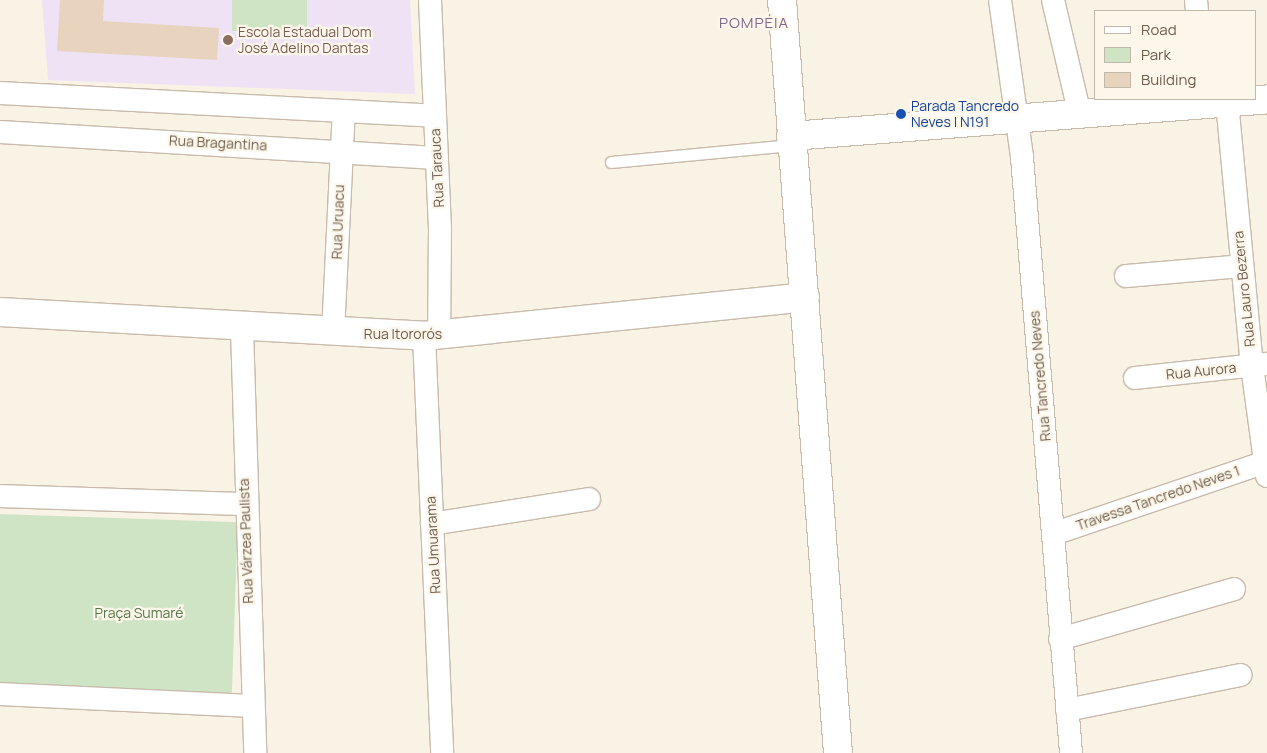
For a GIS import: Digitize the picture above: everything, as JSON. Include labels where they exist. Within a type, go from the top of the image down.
[{"type":"street","name":"Rua Tarauca","points":[[430,0],[436,158],[431,336]]},
{"type":"street","points":[[782,0],[838,753]]},
{"type":"street","name":"Rua Tancredo Neves","points":[[1000,0],[1017,120],[1054,534],[1060,639],[1071,753]]},
{"type":"street","points":[[1053,0],[1080,115]]},
{"type":"street","points":[[0,94],[434,116]]},
{"type":"street","points":[[791,140],[1250,100]]},
{"type":"street","name":"Rua Lauro Bezerra","points":[[1215,102],[1259,365],[1265,469]]},
{"type":"street","name":"Rua Uruacu","points":[[334,333],[344,112]]},
{"type":"street","name":"Rua Bragantina","points":[[0,132],[341,150],[436,158]]},
{"type":"street","points":[[1126,276],[1242,266]]},
{"type":"street","name":"Rua Itororós","points":[[0,312],[242,329],[431,336],[804,297]]},
{"type":"street","name":"Rua Várzea Paulista","points":[[242,329],[245,504],[255,753]]},
{"type":"street","name":"Rua Umuarama","points":[[431,336],[432,524],[442,753]]},
{"type":"street","name":"Rua Aurora","points":[[1135,378],[1259,365]]},
{"type":"street","name":"Travessa Tancredo Neves 1","points":[[1054,534],[1265,469]]},
{"type":"street","points":[[0,496],[245,504]]},
{"type":"street","points":[[432,524],[589,499]]},
{"type":"street","points":[[1060,639],[1234,589]]},
{"type":"street","points":[[1067,710],[1241,675]]},
{"type":"street","points":[[0,694],[252,706]]},
{"type":"lane","points":[[611,162],[791,140]]},
{"type":"shaded area","name":"Escola Estadual Dom José Adelino Dantas","points":[[42,0],[410,0],[415,94],[48,80]]},
{"type":"green space","points":[[232,0],[307,0],[307,31],[232,31]]},
{"type":"green space","name":"Praça Sumaré","points":[[0,514],[238,522],[231,711],[0,703]]},
{"type":"building","points":[[60,0],[104,0],[103,21],[219,28],[217,60],[57,51]]},
{"type":"place","name":"Escola Estadual Dom José Adelino Dantas","points":[[228,40]]},
{"type":"place","name":"Parada Tancredo Neves | N191","points":[[901,114]]},
{"type":"district","name":"POMPÉIA","points":[[754,23]]}]
